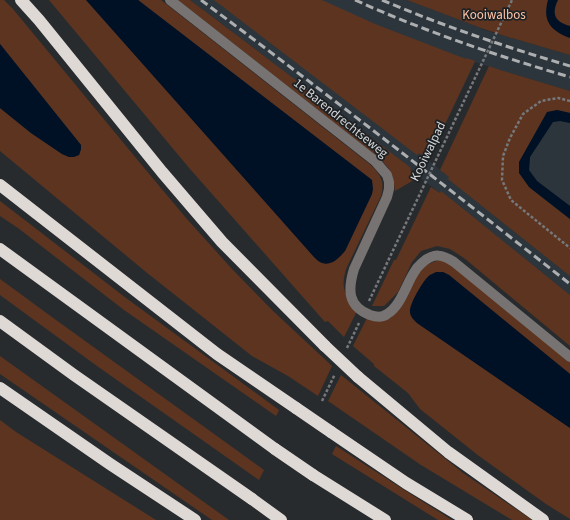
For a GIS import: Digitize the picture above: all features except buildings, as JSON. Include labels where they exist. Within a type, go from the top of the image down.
[{"type":"highway","points":[[21,0],[39,20],[162,172],[222,242],[325,346],[358,377],[448,452],[543,520]]},
{"type":"highway","points":[[0,185],[217,354],[406,484],[467,520]]},
{"type":"highway","points":[[0,249],[275,449],[313,475],[385,520]]},
{"type":"highway","points":[[0,321],[280,520]]},
{"type":"highway","points":[[0,388],[110,464],[195,520]]},
{"type":"lane","name":"1e Barendrechtseweg","points":[[170,0],[375,161],[387,175],[389,182],[387,197],[354,269],[350,284],[352,298],[355,305],[364,312]]},
{"type":"lane","points":[[364,312],[375,316],[388,314],[397,304],[415,270],[432,256],[447,257],[570,357]]},
{"type":"path","name":"Kooiwalpad","points":[[364,312],[512,0]]},
{"type":"path","points":[[570,101],[558,98],[541,101],[523,114],[510,138],[503,156],[502,180],[511,200],[570,248]]},
{"type":"shaded area","points":[[190,0],[407,0],[481,29],[570,55],[570,91],[475,62],[428,160],[449,177],[449,179],[570,276],[570,295],[441,192],[440,193]]},
{"type":"shaded area","points":[[560,121],[570,123],[570,206],[537,181],[529,170],[530,157],[553,122]]},
{"type":"green space","points":[[0,0],[4,0],[13,9],[186,218],[232,269],[272,310],[332,366],[318,396],[288,376],[252,356],[146,272],[0,151],[0,108],[31,133],[62,154],[69,157],[79,155],[81,145],[0,44]]},
{"type":"green space","points":[[49,0],[86,0],[314,257],[345,251],[372,194],[372,180],[138,0],[161,0],[372,166],[378,173],[383,187],[381,196],[344,276],[345,292],[357,311],[344,337],[328,321],[325,322],[190,169]]},
{"type":"green space","points":[[178,0],[190,0],[411,168],[410,170],[419,177],[395,191],[391,172],[379,158]]},
{"type":"green space","points":[[214,0],[322,0],[375,24],[466,59],[475,61],[428,160],[419,153],[417,155]]},
{"type":"green space","name":"Kooiwalbos","points":[[407,0],[570,0],[570,55],[481,28]]},
{"type":"green space","points":[[489,66],[570,91],[570,113],[557,110],[519,162],[529,187],[570,219],[570,276],[448,179],[449,177],[440,170]]},
{"type":"green space","points":[[431,187],[440,193],[441,191],[570,295],[570,346],[464,258],[450,249],[437,246],[421,251],[412,262],[398,292],[384,306],[372,306]]},
{"type":"green space","points":[[0,201],[126,298],[279,410],[276,416],[124,310],[18,228],[0,216]]},
{"type":"green space","points":[[444,259],[570,361],[570,374],[449,275],[443,272],[430,275],[425,280],[413,301],[412,318],[417,323],[570,428],[570,519],[546,504],[479,456],[420,409],[408,393],[374,366],[374,364],[353,346],[367,318],[381,321],[420,269],[431,263]]},
{"type":"green space","points":[[0,279],[264,470],[259,480],[97,366],[0,295]]},
{"type":"green space","points":[[0,356],[229,520],[212,520],[0,374]]},
{"type":"green space","points":[[341,375],[463,473],[532,520],[512,520],[421,465],[328,401]]},
{"type":"green space","points":[[0,420],[16,432],[156,520],[0,520]]},
{"type":"green space","points":[[336,446],[452,520],[438,520],[332,454]]},
{"type":"water","points":[[86,0],[138,0],[372,180],[372,194],[345,251],[335,261],[326,264],[320,262],[314,257]]},
{"type":"water","points":[[548,0],[558,0],[555,9],[556,17],[561,22],[570,26],[570,38],[553,28],[547,19],[546,7]]},
{"type":"water","points":[[0,44],[81,145],[79,155],[69,157],[62,154],[31,133],[0,108]]},
{"type":"water","points":[[557,110],[570,113],[570,123],[560,121],[553,122],[530,157],[529,170],[537,181],[570,206],[570,219],[529,187],[519,173],[519,162],[547,112]]},
{"type":"water","points":[[436,272],[443,272],[449,275],[570,374],[570,428],[413,319],[410,308],[414,298],[427,277]]},
{"type":"railway","points":[[201,0],[387,141],[570,284]]},
{"type":"railway","points":[[355,0],[407,22],[461,42],[570,77]]},
{"type":"railway","points":[[382,0],[475,36],[570,66]]}]
